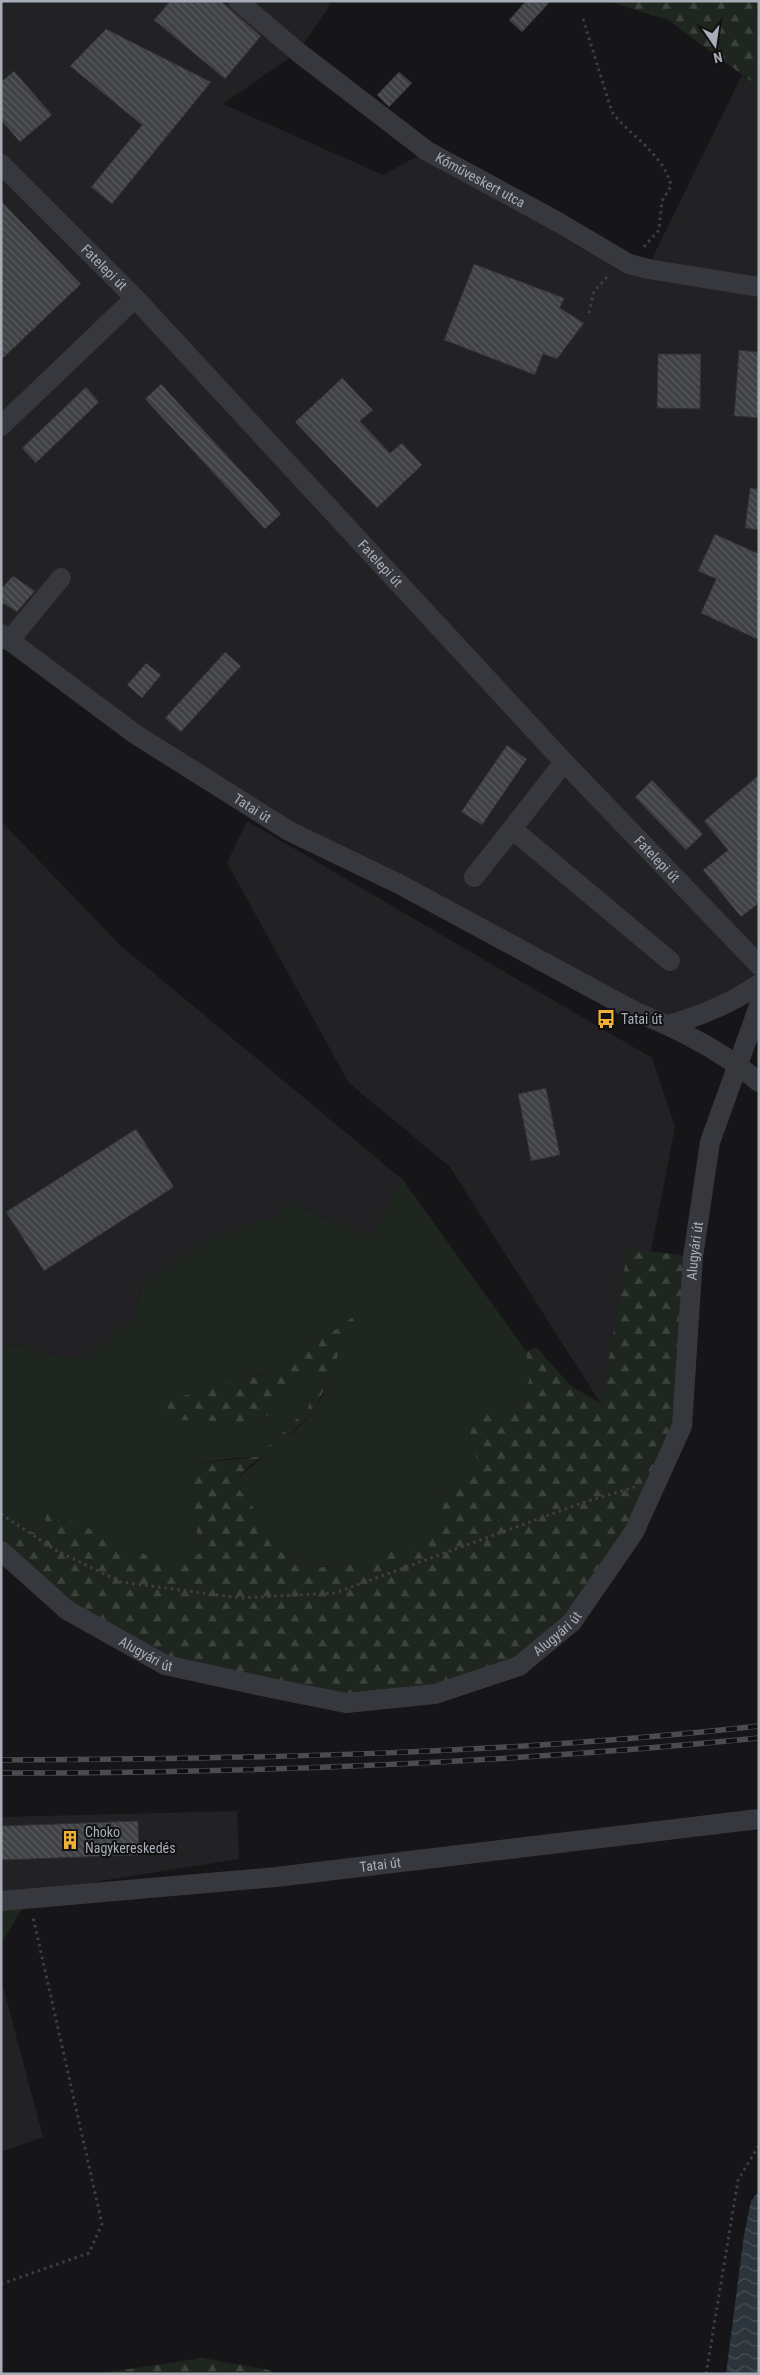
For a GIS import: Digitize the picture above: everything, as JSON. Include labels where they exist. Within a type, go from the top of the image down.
[{"type":"street","name":"Kőműveskert utca","points":[[238,1],[298,52],[427,151],[558,222],[628,264],[759,287]]},
{"type":"street","name":"Fatelepi út","points":[[1,164],[135,298],[564,762],[759,965]]},
{"type":"street","points":[[1,426],[135,298]]},
{"type":"street","points":[[5,638],[61,578]]},
{"type":"street","name":"Tatai út","points":[[5,638],[135,734],[289,831],[399,884],[636,1012],[669,1025],[737,1064],[759,1082]]},
{"type":"street","points":[[474,877],[564,762]]},
{"type":"street","points":[[512,829],[670,961]]},
{"type":"street","points":[[669,1025],[708,1013],[738,998],[759,984]]},
{"type":"street","name":"Alugyári út","points":[[1,1551],[67,1610],[165,1664],[280,1690],[346,1703],[435,1694],[519,1666],[572,1622],[634,1532],[682,1426],[693,1257],[698,1212],[710,1142],[759,1006]]},
{"type":"street","name":"Tatai út","points":[[1,1901],[29,1897],[276,1877],[759,1819]]},
{"type":"path","points":[[583,19],[612,112],[662,164],[669,176],[671,186],[662,201],[659,230],[628,264],[610,274],[594,291],[589,314]]},
{"type":"path","points":[[1,1514],[57,1551],[120,1582],[240,1598],[335,1593],[582,1503],[657,1483]]},
{"type":"path","points":[[1,2284],[88,2253],[102,2224],[29,1897]]},
{"type":"path","points":[[706,2374],[738,2180],[759,2145]]},
{"type":"shaded area","points":[[1,1],[327,1],[330,5],[298,52],[223,104],[383,175],[427,151],[647,269],[742,75],[759,87],[759,981],[669,1025],[289,831],[1,634]]},
{"type":"shaded area","points":[[1,821],[121,946],[403,1180],[369,1237],[289,1202],[277,1216],[205,1241],[143,1283],[134,1317],[90,1355],[77,1358],[62,1357],[25,1346],[1,1345]]},
{"type":"shaded area","points":[[247,821],[652,1058],[675,1127],[651,1251],[628,1249],[601,1404],[450,1167],[349,1083],[227,863]]},
{"type":"shaded area","points":[[237,1811],[239,1859],[106,1880],[29,1897],[1,1899],[1,1817]]},
{"type":"shaded area","points":[[1,1979],[43,2137],[1,2152]]},
{"type":"green space","points":[[607,1],[759,1],[759,87],[668,20]]},
{"type":"green space","points":[[403,1180],[526,1351],[529,1381],[510,1408],[469,1438],[477,1459],[453,1484],[435,1491],[447,1523],[427,1539],[355,1564],[314,1568],[289,1558],[263,1530],[253,1507],[234,1483],[295,1431],[313,1411],[324,1393],[345,1333],[350,1326],[372,1307],[359,1312],[337,1329],[307,1343],[295,1358],[274,1371],[253,1376],[164,1420],[219,1421],[248,1427],[270,1414],[293,1387],[305,1377],[320,1372],[324,1379],[310,1400],[308,1408],[257,1457],[192,1464],[194,1512],[200,1553],[187,1561],[161,1562],[43,1508],[49,1541],[1,1548],[1,1345],[25,1346],[62,1357],[77,1358],[90,1355],[134,1317],[143,1283],[205,1241],[277,1216],[289,1202],[369,1237]]},
{"type":"green space","points":[[628,1248],[693,1257],[682,1426],[657,1483],[572,1622],[519,1666],[435,1694],[346,1703],[165,1665],[67,1610],[1,1548],[27,1529],[49,1541],[43,1507],[161,1562],[187,1561],[200,1553],[194,1512],[192,1464],[257,1457],[308,1408],[310,1400],[324,1379],[320,1372],[305,1377],[293,1387],[270,1414],[248,1427],[219,1421],[163,1420],[161,1411],[172,1399],[274,1371],[295,1358],[307,1343],[337,1329],[359,1312],[374,1306],[346,1331],[330,1378],[314,1410],[277,1448],[251,1464],[234,1483],[253,1507],[263,1530],[289,1558],[314,1568],[355,1564],[427,1539],[447,1523],[435,1491],[453,1484],[477,1459],[469,1438],[474,1416],[510,1408],[529,1381],[526,1351],[537,1348],[570,1385],[601,1404]]},
{"type":"green space","points":[[29,1897],[1,1944],[1,1899]]},
{"type":"green space","points":[[203,2358],[269,2370],[275,2374],[95,2374]]},
{"type":"water","points":[[759,2191],[759,2374],[726,2374],[744,2235],[751,2201]]},
{"type":"building","points":[[170,1],[221,1],[261,36],[225,79],[154,20]]},
{"type":"building","points":[[526,1],[551,1],[522,32],[509,20]]},
{"type":"building","points":[[106,29],[211,82],[112,204],[91,187],[142,125],[70,66]]},
{"type":"building","points":[[14,71],[52,115],[20,142],[1,120],[1,82]]},
{"type":"building","points":[[399,72],[412,83],[389,107],[377,95]]},
{"type":"building","points":[[1,201],[81,284],[1,360]]},
{"type":"building","points":[[474,264],[564,298],[560,308],[584,323],[557,359],[543,354],[535,375],[444,340]]},
{"type":"building","points":[[739,350],[759,352],[759,418],[734,416]]},
{"type":"building","points":[[658,354],[701,354],[700,409],[657,408]]},
{"type":"building","points":[[342,378],[373,410],[360,421],[390,453],[402,443],[422,465],[377,508],[295,422]]},
{"type":"building","points":[[161,384],[281,514],[265,529],[145,399]]},
{"type":"building","points":[[86,387],[99,402],[36,463],[22,448]]},
{"type":"building","points":[[750,488],[759,489],[759,530],[745,528]]},
{"type":"building","points":[[715,534],[759,554],[759,640],[701,613],[716,579],[698,571]]},
{"type":"building","points":[[13,576],[35,591],[17,612],[1,602],[1,589]]},
{"type":"building","points":[[225,652],[241,666],[181,732],[165,718]]},
{"type":"building","points":[[146,663],[161,675],[142,698],[127,685]]},
{"type":"building","points":[[507,745],[527,759],[482,825],[461,812]]},
{"type":"building","points":[[759,775],[759,903],[741,917],[703,870],[728,850],[704,821]]},
{"type":"building","points":[[652,780],[703,834],[686,850],[635,797]]},
{"type":"building","points":[[546,1088],[560,1155],[531,1161],[518,1094]]},
{"type":"building","points":[[136,1129],[174,1187],[44,1271],[6,1212]]},
{"type":"building","name":"Choko Nagykereskedés","points":[[138,1821],[139,1855],[1,1860],[1,1826]]},
{"type":"railway","points":[[1,1760],[286,1756],[476,1749],[570,1743],[759,1726]]},
{"type":"railway","points":[[1,1773],[286,1769],[380,1765],[570,1754],[759,1738]]},
{"type":"place","name":"Tatai út","points":[[606,1019]]},
{"type":"place","name":"Choko Nagykereskedés","points":[[70,1840]]}]
